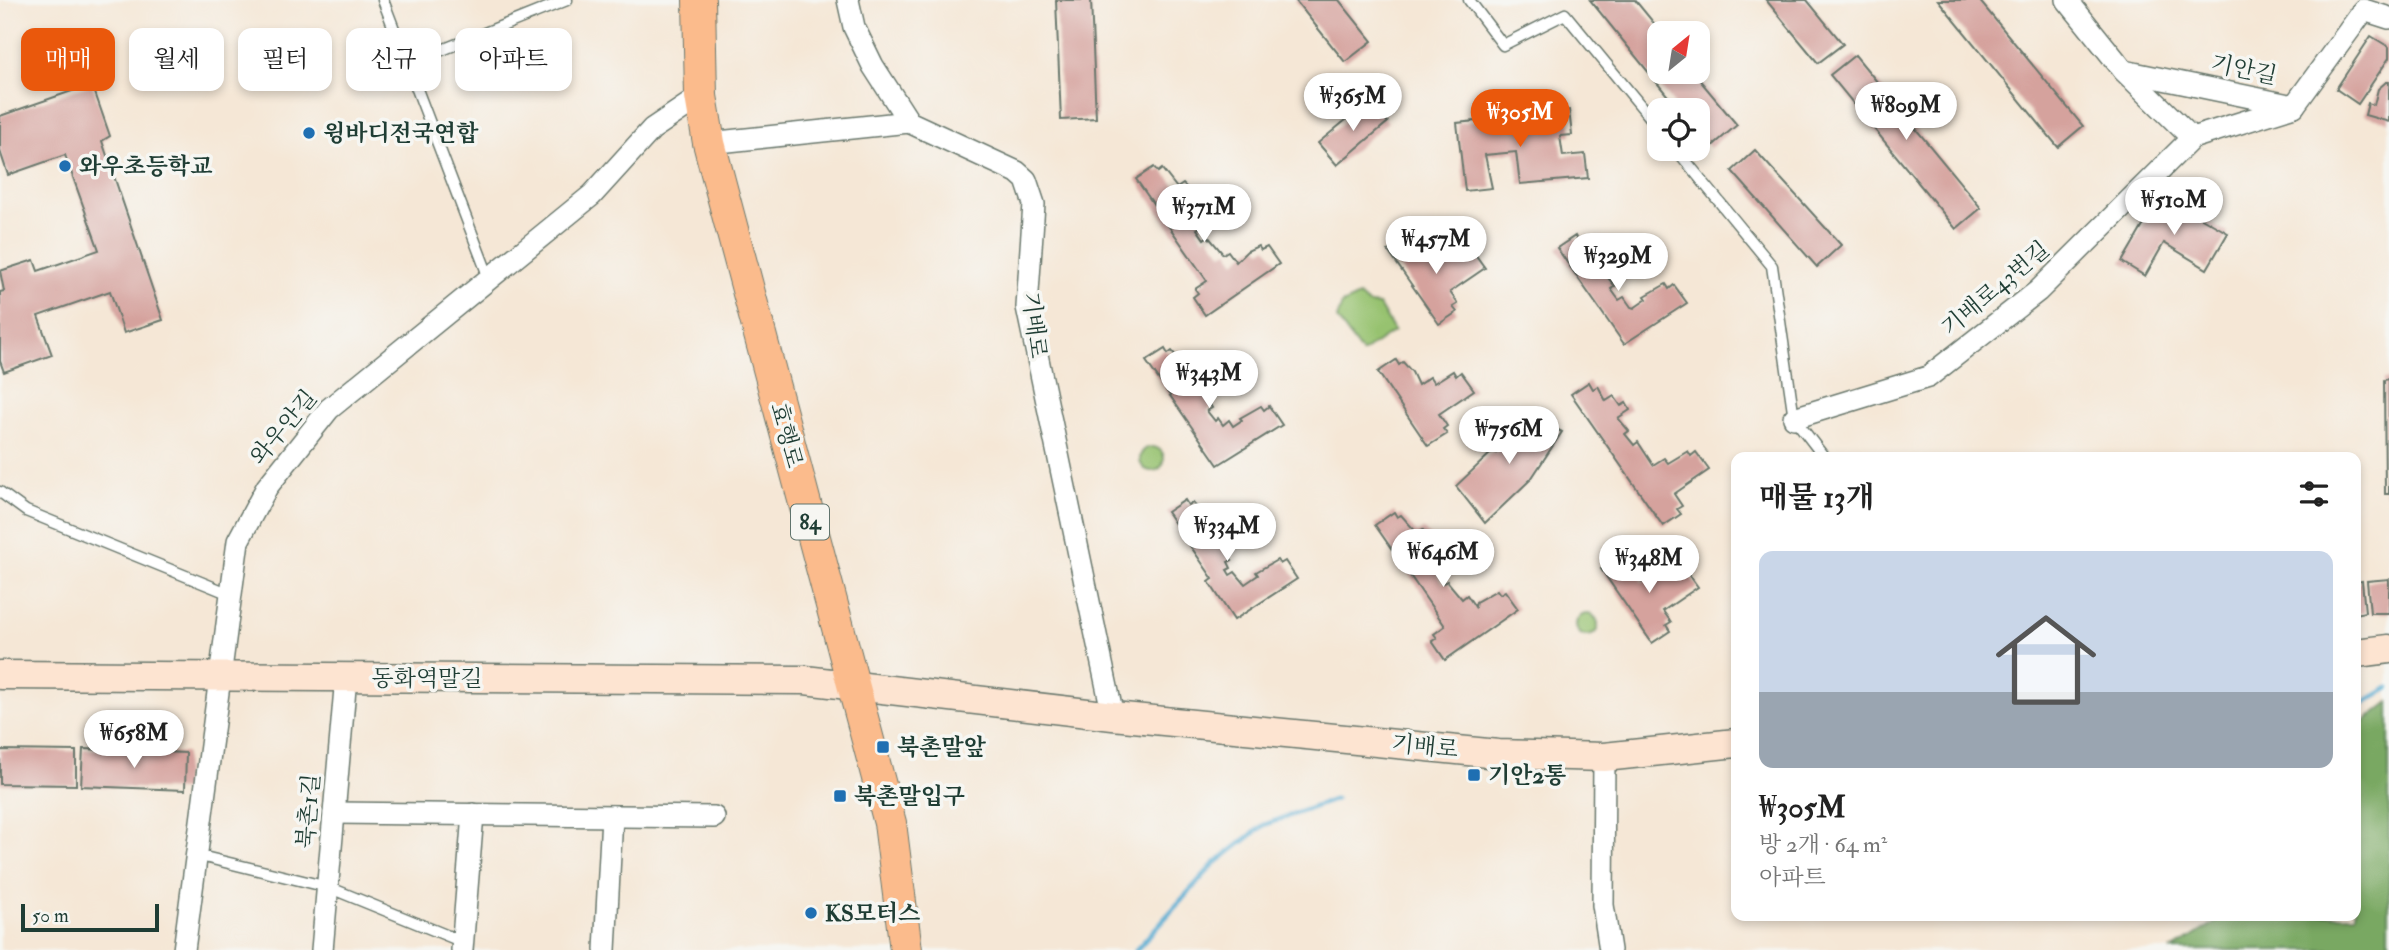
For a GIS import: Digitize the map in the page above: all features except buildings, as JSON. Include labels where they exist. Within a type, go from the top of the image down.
[{"type":"main road","name":"효행로","points":[[699,0],[701,96],[709,143],[890,823],[906,950]]},
{"type":"street","points":[[709,143],[909,122],[873,66],[854,27],[848,0]]},
{"type":"street","points":[[2067,0],[2124,71],[2192,138],[2294,106]]},
{"type":"street","name":"기안길","points":[[2124,71],[2294,106],[2364,10],[2389,18]]},
{"type":"street","name":"와우안길","points":[[184,950],[238,541],[267,487],[329,409],[592,195],[652,129],[701,96]]},
{"type":"street","name":"기배로","points":[[909,122],[1017,172],[1026,180],[1034,204],[1027,307],[1114,716]]},
{"type":"street","name":"기배로43번길","points":[[1794,418],[1928,377],[2038,291],[2192,138]]},
{"type":"street","points":[[2361,652],[2389,649]]},
{"type":"street","name":"동화역말길","points":[[0,675],[791,680],[853,683]]},
{"type":"street","name":"북촌1길","points":[[322,950],[346,677]]},
{"type":"street","name":"기배로","points":[[853,683],[1114,716],[1498,754],[1604,757],[1731,744]]},
{"type":"street","points":[[1604,757],[1603,905],[1610,950]]},
{"type":"street","points":[[334,813],[714,817]]},
{"type":"street","points":[[462,946],[473,814]]},
{"type":"street","points":[[605,950],[612,816]]},
{"type":"lane","points":[[383,0],[394,28]]},
{"type":"lane","points":[[441,50],[567,0]]},
{"type":"lane","points":[[1469,0],[1503,45],[1565,14],[1647,113]]},
{"type":"lane","points":[[417,91],[489,278]]},
{"type":"lane","points":[[1686,161],[1772,266],[1794,418],[1820,452]]},
{"type":"lane","points":[[0,492],[26,511],[230,594]]},
{"type":"lane","points":[[196,855],[328,887],[462,946]]},
{"type":"green space","points":[[1359,296],[1368,304],[1379,305],[1394,331],[1362,353],[1337,319],[1342,304]]},
{"type":"green space","points":[[1152,447],[1161,450],[1164,459],[1161,468],[1152,471],[1143,468],[1140,459],[1143,450]]},
{"type":"green space","points":[[1587,614],[1595,617],[1598,625],[1595,633],[1587,636],[1579,633],[1576,625],[1579,617]]},
{"type":"green space","points":[[2389,702],[2389,950],[2172,950],[2218,921],[2361,921],[2361,724]]},
{"type":"waterway","points":[[2361,704],[2389,688]]},
{"type":"waterway","points":[[1136,950],[1214,864],[1264,825],[1336,799]]},
{"type":"place","name":"윙바디전국연합","points":[[309,133]]},
{"type":"place","name":"와우초등학교","points":[[65,166]]},
{"type":"place","name":"북촌말앞","points":[[883,747]]},
{"type":"place","name":"기안2통","points":[[1474,775]]},
{"type":"place","name":"북촌말입구","points":[[840,796]]},
{"type":"place","name":"KS모터스","points":[[811,913]]}]
